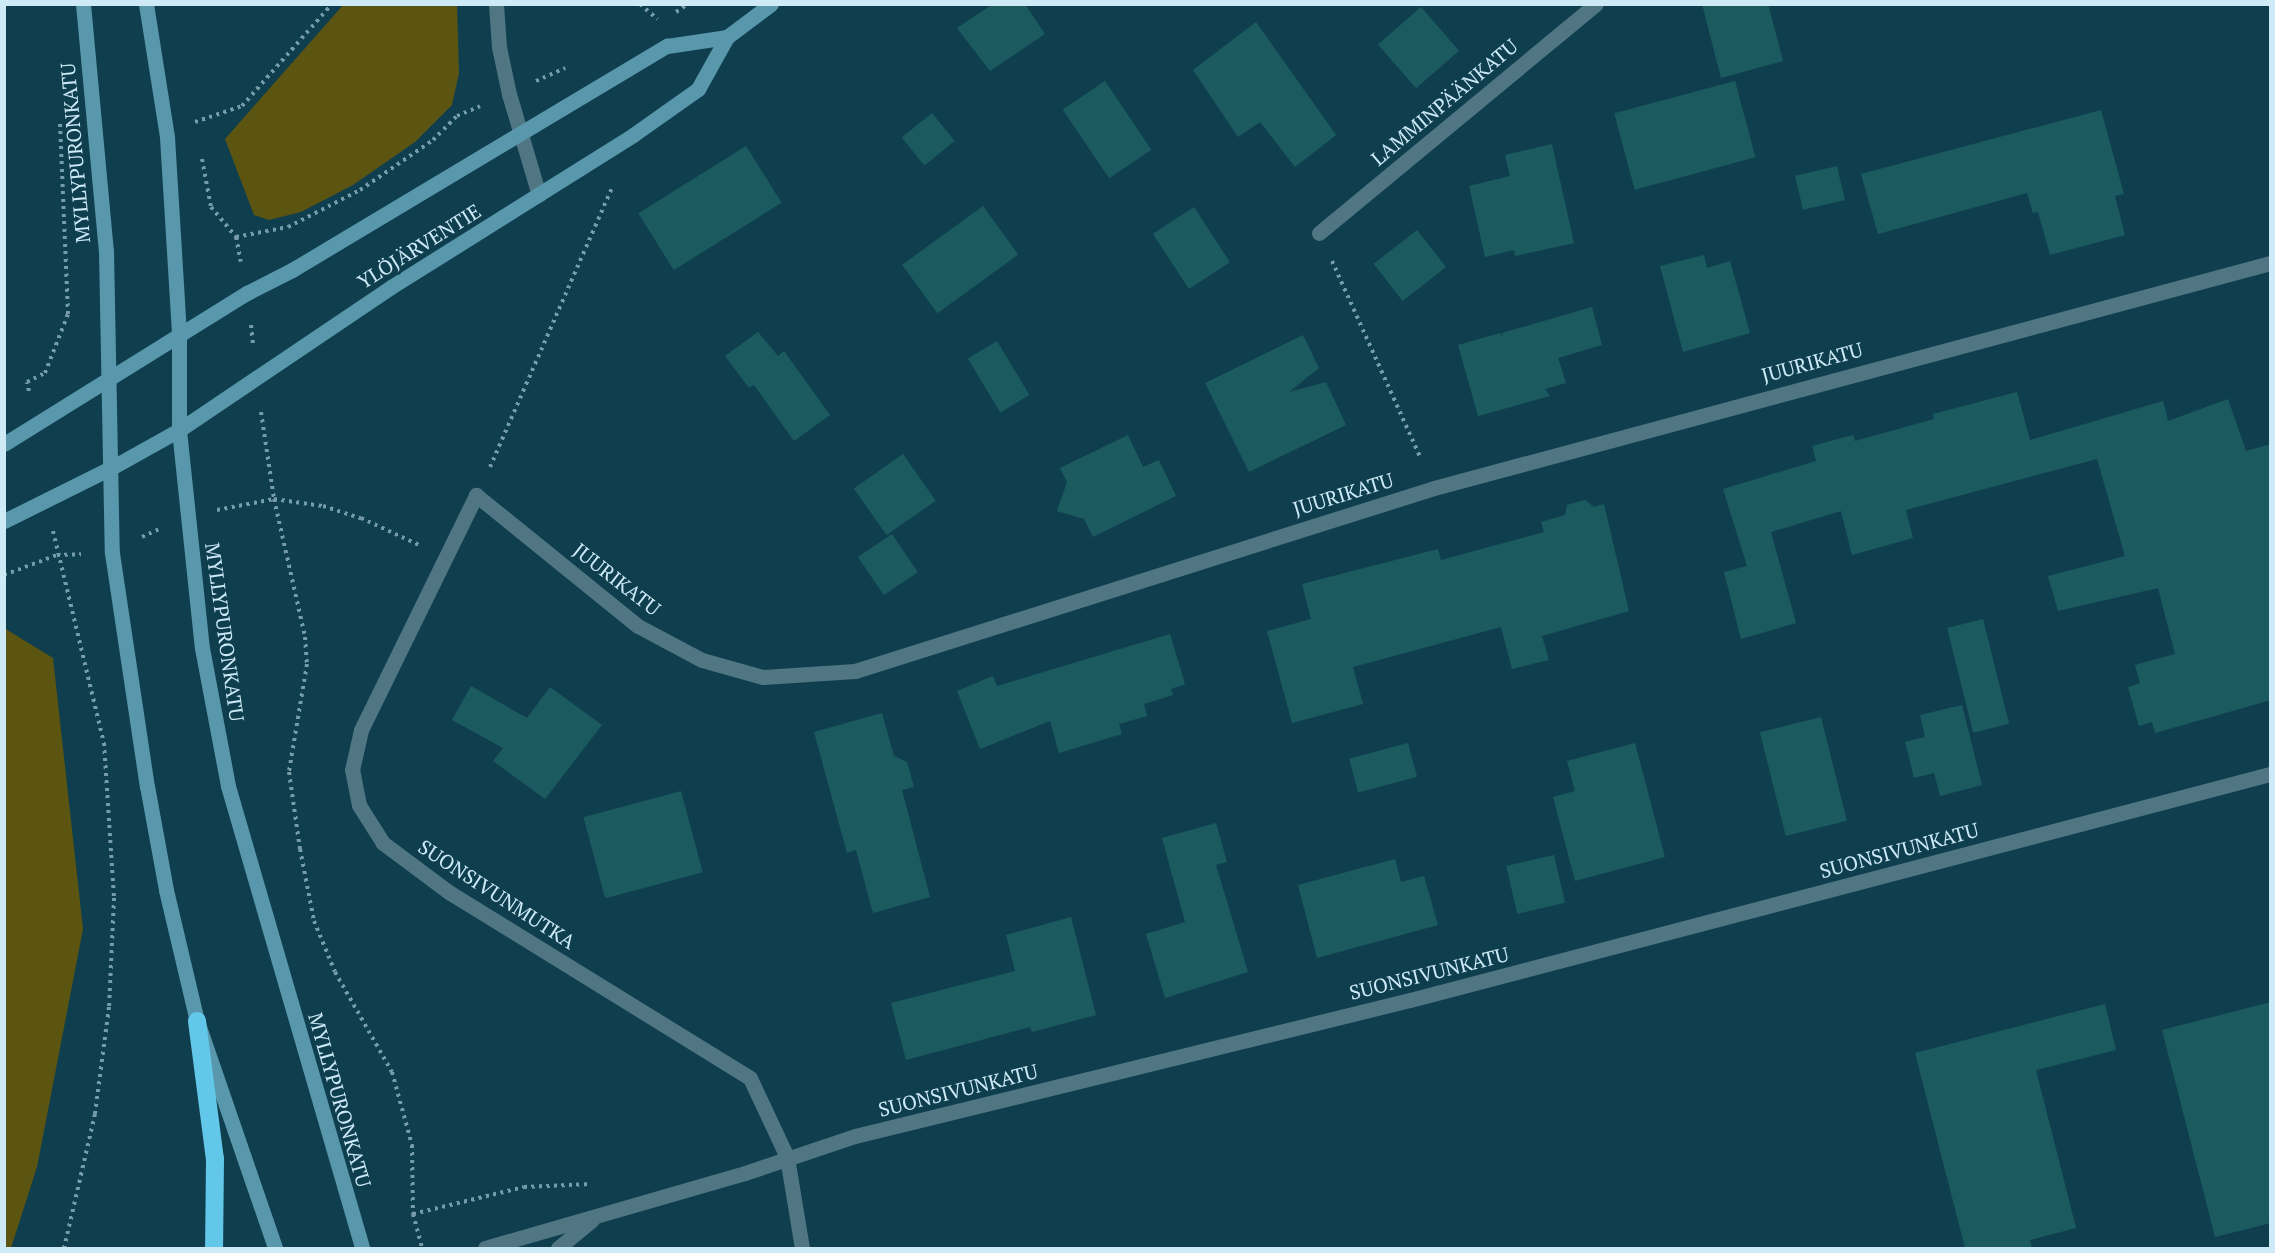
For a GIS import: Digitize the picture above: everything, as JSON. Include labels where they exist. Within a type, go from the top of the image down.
[{"type":"highway","points":[[197,1022],[215,1159],[214,1248]]},
{"type":"main road","name":"MYLLYPURONKATU","points":[[83,4],[106,250],[111,553],[145,775],[166,890],[197,1022],[275,1248]]},
{"type":"main road","name":"MYLLYPURONKATU","points":[[146,4],[167,137],[179,336],[179,430],[196,607],[228,786],[362,1248]]},
{"type":"main road","name":"YLÖJÄRVENTIE","points":[[4,521],[111,468],[179,430],[391,287],[539,195],[698,88],[727,37],[771,4]]},
{"type":"main road","name":"YLÖJÄRVENTIE","points":[[4,444],[179,336],[667,46],[727,37]]},
{"type":"street","points":[[496,4],[499,47],[509,94],[539,195]]},
{"type":"street","name":"LAMMINPÄÄNKATU","points":[[1319,233],[1596,4]]},
{"type":"street","name":"JUURIKATU","points":[[476,495],[638,626],[702,660],[762,677],[855,671],[1434,488],[2271,263]]},
{"type":"street","name":"SUONSIVUNMUTKA","points":[[476,495],[361,730],[355,751],[353,788],[368,823],[382,843],[450,893],[750,1078],[787,1157],[802,1248]]},
{"type":"street","name":"SUONSIVUNKATU","points":[[485,1248],[855,1136],[1410,1000],[2271,774]]},
{"type":"street","name":"SUONSIVUNKATU","points":[[558,1248],[599,1215]]},
{"type":"path","points":[[195,123],[242,106],[332,4]]},
{"type":"path","points":[[640,4],[659,22]]},
{"type":"path","points":[[648,27],[688,4]]},
{"type":"path","points":[[236,237],[288,227],[360,190],[434,140],[458,116],[585,58],[600,85]]},
{"type":"path","points":[[27,382],[45,373],[68,314],[59,112]]},
{"type":"path","points":[[476,495],[542,354],[613,186],[621,178]]},
{"type":"path","points":[[1319,233],[1434,488]]},
{"type":"path","points":[[422,1248],[413,1214],[412,1145],[392,1072],[335,972],[314,921],[300,849],[289,772],[307,664],[305,638],[274,499],[323,506],[361,518],[444,557]]},
{"type":"path","points":[[4,575],[57,555],[104,743],[114,898],[112,973],[95,1114],[64,1248]]},
{"type":"path","points":[[413,1214],[524,1187],[600,1185]]},
{"type":"shaded area","points":[[344,4],[457,5],[459,73],[452,105],[415,142],[353,185],[301,212],[269,220],[254,215],[225,139]]},
{"type":"shaded area","points":[[4,628],[53,658],[83,929],[37,1167],[11,1248],[4,1248]]},
{"type":"building","points":[[993,4],[1025,4],[1045,34],[990,71],[957,28]]},
{"type":"building","points":[[1702,4],[1768,4],[1783,61],[1721,78]]},
{"type":"building","points":[[1421,7],[1459,51],[1416,88],[1378,44]]},
{"type":"building","points":[[1256,22],[1336,135],[1295,167],[1260,122],[1238,137],[1193,70]]},
{"type":"building","points":[[1105,81],[1151,150],[1109,178],[1063,110]]},
{"type":"building","points":[[1735,81],[1755,157],[1635,190],[1614,113]]},
{"type":"building","points":[[2101,110],[2124,194],[2115,196],[2125,235],[2050,255],[2038,212],[2033,213],[2027,193],[1878,234],[1861,174]]},
{"type":"building","points":[[932,113],[955,141],[924,166],[902,138]]},
{"type":"building","points":[[1552,144],[1574,243],[1515,256],[1514,250],[1485,257],[1469,186],[1510,176],[1505,155]]},
{"type":"building","points":[[746,146],[782,203],[674,270],[638,213]]},
{"type":"building","points":[[1837,166],[1845,200],[1803,210],[1795,176]]},
{"type":"building","points":[[983,206],[1018,255],[937,313],[902,265]]},
{"type":"building","points":[[1194,207],[1230,262],[1189,289],[1153,234]]},
{"type":"building","points":[[1417,230],[1446,267],[1403,301],[1374,264]]},
{"type":"building","points":[[1704,255],[1707,268],[1730,261],[1750,333],[1683,352],[1660,266]]},
{"type":"building","points":[[1592,307],[1602,345],[1558,358],[1566,383],[1545,389],[1550,396],[1478,416],[1458,345],[1500,333],[1503,337],[1502,333]]},
{"type":"building","points":[[758,332],[778,356],[784,351],[830,415],[794,441],[754,385],[749,388],[725,356]]},
{"type":"building","points":[[1303,335],[1319,368],[1289,392],[1326,382],[1346,425],[1249,472],[1205,383]]},
{"type":"building","points":[[997,341],[1029,395],[1000,413],[968,359]]},
{"type":"building","points":[[2017,392],[2030,440],[2163,401],[2168,421],[2228,399],[2246,451],[2271,444],[2271,700],[2155,733],[2152,722],[2139,726],[2128,687],[2140,683],[2135,665],[2175,654],[2158,588],[2058,611],[2048,576],[2125,556],[2097,459],[1906,510],[1913,538],[1852,555],[1841,511],[1771,532],[1796,623],[1741,639],[1724,572],[1747,566],[1723,489],[1816,461],[1812,446],[1853,435],[1855,441],[1934,419],[1933,414]]},
{"type":"building","points":[[1128,435],[1143,467],[1159,460],[1176,496],[1093,537],[1084,519],[1057,511],[1067,482],[1060,468]]},
{"type":"building","points":[[903,454],[936,501],[887,535],[854,488]]},
{"type":"building","points":[[1585,500],[1594,507],[1604,504],[1629,611],[1542,636],[1549,660],[1512,669],[1501,627],[1353,667],[1363,704],[1292,723],[1267,631],[1311,619],[1302,584],[1438,549],[1441,560],[1544,532],[1541,522],[1565,515],[1567,505]]},
{"type":"building","points":[[892,534],[918,572],[884,595],[858,557]]},
{"type":"building","points":[[1983,619],[2009,724],[1973,733],[1947,628]]},
{"type":"building","points":[[1170,634],[1185,684],[1171,689],[1173,695],[1144,704],[1147,716],[1119,724],[1122,734],[1059,753],[1050,721],[980,749],[957,691],[993,676],[997,686]]},
{"type":"building","points":[[471,686],[527,718],[550,687],[602,725],[545,799],[493,761],[503,748],[452,720]]},
{"type":"building","points":[[1962,705],[1982,785],[1940,796],[1934,773],[1914,778],[1905,742],[1925,737],[1920,715]]},
{"type":"building","points":[[882,713],[894,756],[907,762],[914,787],[902,790],[930,897],[873,913],[856,850],[847,853],[814,732]]},
{"type":"building","points":[[1821,717],[1847,821],[1786,836],[1760,732]]},
{"type":"building","points":[[1408,743],[1417,777],[1358,793],[1349,759]]},
{"type":"building","points":[[1635,743],[1665,857],[1575,881],[1553,797],[1575,791],[1567,761]]},
{"type":"building","points":[[681,791],[703,872],[605,898],[583,817]]},
{"type":"building","points":[[1216,823],[1227,862],[1216,865],[1248,972],[1165,998],[1146,934],[1185,922],[1162,838]]},
{"type":"building","points":[[1554,855],[1565,903],[1517,914],[1506,866]]},
{"type":"building","points":[[1395,859],[1401,882],[1424,876],[1438,925],[1317,958],[1298,885]]},
{"type":"building","points":[[1071,917],[1096,1015],[1032,1032],[1030,1027],[906,1060],[891,1003],[1015,971],[1006,935]]},
{"type":"building","points":[[2271,1002],[2271,1223],[2215,1237],[2162,1030]]},
{"type":"building","points":[[2105,1004],[2116,1050],[2036,1070],[2076,1228],[2030,1240],[2032,1248],[1965,1248],[1915,1053]]}]
